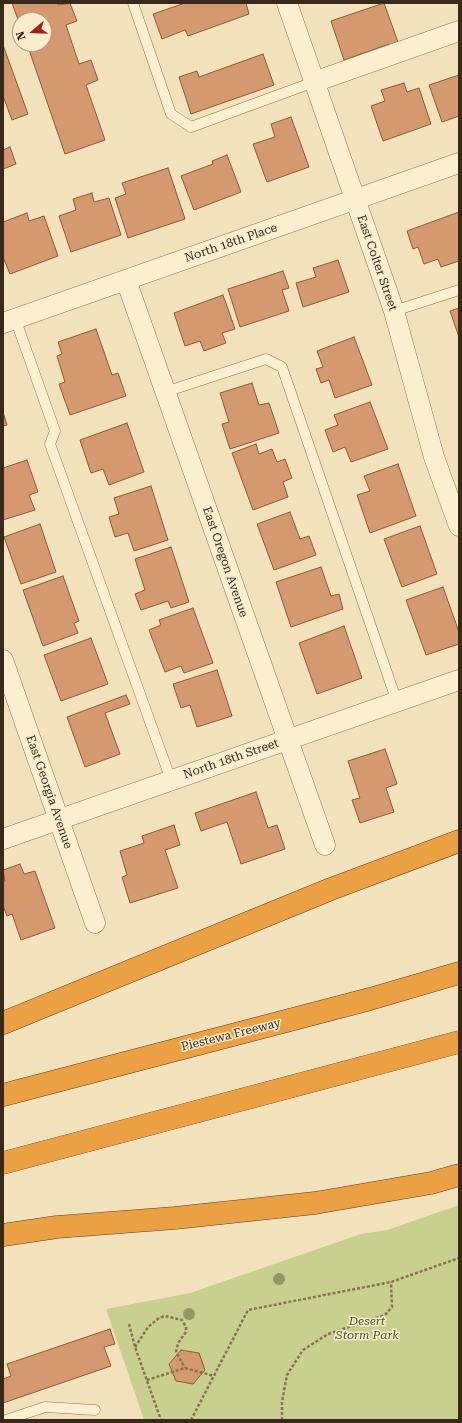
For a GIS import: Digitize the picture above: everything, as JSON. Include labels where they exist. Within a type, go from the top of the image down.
[{"type":"highway","points":[[3,1024],[331,888],[459,841]]},
{"type":"highway","name":"Piestewa Freeway","points":[[3,1096],[370,999],[459,973]]},
{"type":"highway","points":[[3,1163],[459,1042]]},
{"type":"highway","points":[[3,1235],[57,1227],[175,1218],[315,1203],[430,1183],[459,1175]]},
{"type":"street","name":"East Colter Street","points":[[287,3],[394,311],[434,457],[459,526]]},
{"type":"street","points":[[314,82],[459,31]]},
{"type":"street","name":"North 18th Place","points":[[9,320],[459,163]]},
{"type":"street","name":"East Oregon Avenue","points":[[126,280],[325,845]]},
{"type":"street","name":"East Georgia Avenue","points":[[3,660],[95,923]]},
{"type":"street","name":"North 18th Street","points":[[3,839],[459,680]]},
{"type":"lane","points":[[133,3],[172,114],[191,127],[314,82]]},
{"type":"lane","points":[[394,311],[459,290]]},
{"type":"lane","points":[[9,320],[55,431],[50,444],[171,780]]},
{"type":"lane","points":[[165,392],[266,359],[282,367],[397,702]]},
{"type":"lane","points":[[6,1420],[45,1407],[95,1410]]},
{"type":"path","points":[[191,1420],[248,1310],[391,1282],[459,1258]]},
{"type":"path","points":[[282,1420],[282,1402],[287,1375],[303,1350],[328,1334],[385,1315],[392,1307],[391,1282]]},
{"type":"path","points":[[136,1347],[148,1327],[159,1318],[165,1316],[182,1320],[186,1327],[186,1332],[178,1343],[176,1352],[185,1368]]},
{"type":"path","points":[[130,1324],[136,1347],[161,1420]]},
{"type":"path","points":[[147,1380],[185,1368],[214,1376]]},
{"type":"green space","name":"Desert Storm Park","points":[[459,1205],[459,1420],[144,1420],[106,1309],[190,1293],[361,1234],[387,1230]]},
{"type":"building","points":[[12,3],[57,3],[58,5],[70,3],[77,21],[66,25],[79,64],[91,60],[98,80],[86,85],[105,140],[65,154],[30,52],[52,52],[52,12],[15,12]]},
{"type":"building","points":[[185,3],[246,3],[249,14],[188,36],[185,30],[162,39],[153,14]]},
{"type":"building","points":[[384,3],[399,45],[389,48],[389,44],[344,60],[331,21]]},
{"type":"building","points":[[3,45],[28,114],[12,120],[3,96]]},
{"type":"building","points":[[263,54],[274,85],[191,114],[179,77],[197,71],[199,77]]},
{"type":"building","points":[[459,75],[459,116],[442,122],[429,85]]},
{"type":"building","points":[[404,83],[407,92],[419,88],[431,124],[383,141],[371,106],[385,101],[381,90]]},
{"type":"building","points":[[291,117],[309,167],[267,182],[253,144],[275,137],[271,124]]},
{"type":"building","points":[[10,147],[16,164],[3,169],[3,150]]},
{"type":"building","points":[[227,155],[241,192],[194,210],[181,176],[213,164],[212,161]]},
{"type":"building","points":[[168,168],[185,219],[128,238],[115,198],[126,194],[122,183]]},
{"type":"building","points":[[92,193],[94,202],[109,198],[121,235],[71,252],[59,216],[76,210],[73,199]]},
{"type":"building","points":[[459,212],[459,261],[441,267],[438,259],[424,264],[418,247],[413,249],[407,231]]},
{"type":"building","points":[[27,213],[29,221],[44,216],[58,256],[10,274],[3,257],[3,222]]},
{"type":"building","points":[[338,260],[349,292],[303,307],[296,283],[316,277],[313,268]]},
{"type":"building","points":[[283,271],[289,288],[282,290],[289,311],[240,327],[228,289]]},
{"type":"building","points":[[223,295],[235,329],[222,333],[226,343],[204,351],[200,341],[185,346],[174,313]]},
{"type":"building","points":[[459,308],[459,337],[450,311]]},
{"type":"building","points":[[96,329],[112,375],[118,373],[126,396],[70,415],[59,384],[65,382],[57,356],[62,354],[58,342]]},
{"type":"building","points":[[354,337],[372,385],[335,398],[329,380],[321,383],[316,369],[323,367],[317,351]]},
{"type":"building","points":[[252,383],[259,405],[269,403],[279,433],[230,449],[222,424],[229,422],[220,393]]},
{"type":"building","points":[[370,402],[388,449],[351,462],[345,447],[333,452],[325,430],[338,425],[334,415]]},
{"type":"building","points":[[3,412],[7,425],[3,426]]},
{"type":"building","points":[[127,423],[144,472],[109,485],[103,469],[91,473],[80,440]]},
{"type":"building","points":[[256,444],[259,454],[272,449],[277,462],[285,459],[292,478],[283,482],[288,497],[253,510],[232,453]]},
{"type":"building","points":[[27,460],[38,492],[29,495],[35,510],[3,520],[3,468]]},
{"type":"building","points":[[398,464],[416,516],[370,533],[357,495],[370,491],[364,476]]},
{"type":"building","points":[[151,486],[168,540],[134,551],[128,533],[115,537],[109,517],[119,514],[114,498]]},
{"type":"building","points":[[290,512],[300,539],[309,536],[316,555],[274,570],[257,524]]},
{"type":"building","points":[[40,524],[56,572],[21,584],[4,537]]},
{"type":"building","points":[[420,526],[437,574],[402,587],[384,539]]},
{"type":"building","points":[[171,547],[189,602],[171,608],[168,601],[141,610],[135,594],[145,590],[135,559]]},
{"type":"building","points":[[321,567],[331,596],[339,594],[343,609],[291,627],[276,582]]},
{"type":"building","points":[[63,576],[79,621],[74,623],[78,633],[43,646],[23,590]]},
{"type":"building","points":[[443,587],[459,632],[459,644],[426,655],[406,600]]},
{"type":"building","points":[[193,608],[213,663],[184,673],[181,666],[165,672],[149,630],[161,625],[159,620]]},
{"type":"building","points":[[344,626],[362,678],[317,694],[299,643]]},
{"type":"building","points":[[91,638],[108,684],[61,701],[44,655]]},
{"type":"building","points":[[217,670],[232,716],[197,727],[190,705],[181,708],[173,684]]},
{"type":"building","points":[[126,695],[130,704],[105,713],[120,754],[85,767],[67,717]]},
{"type":"building","points":[[385,749],[397,784],[386,788],[394,812],[360,823],[352,800],[360,798],[348,761]]},
{"type":"building","points":[[256,792],[268,828],[277,825],[285,849],[241,864],[227,822],[201,831],[195,813]]},
{"type":"building","points":[[174,825],[180,845],[165,850],[178,888],[130,903],[122,877],[127,875],[120,851],[144,843],[142,836]]},
{"type":"building","points":[[20,864],[24,874],[35,871],[55,928],[21,940],[12,914],[7,916],[3,906],[3,881],[5,881],[3,870]]},
{"type":"building","points":[[110,1329],[115,1344],[104,1347],[111,1366],[3,1403],[3,1379],[11,1376],[7,1364]]},
{"type":"building","points":[[181,1350],[199,1353],[205,1370],[193,1384],[176,1381],[169,1364]]}]
